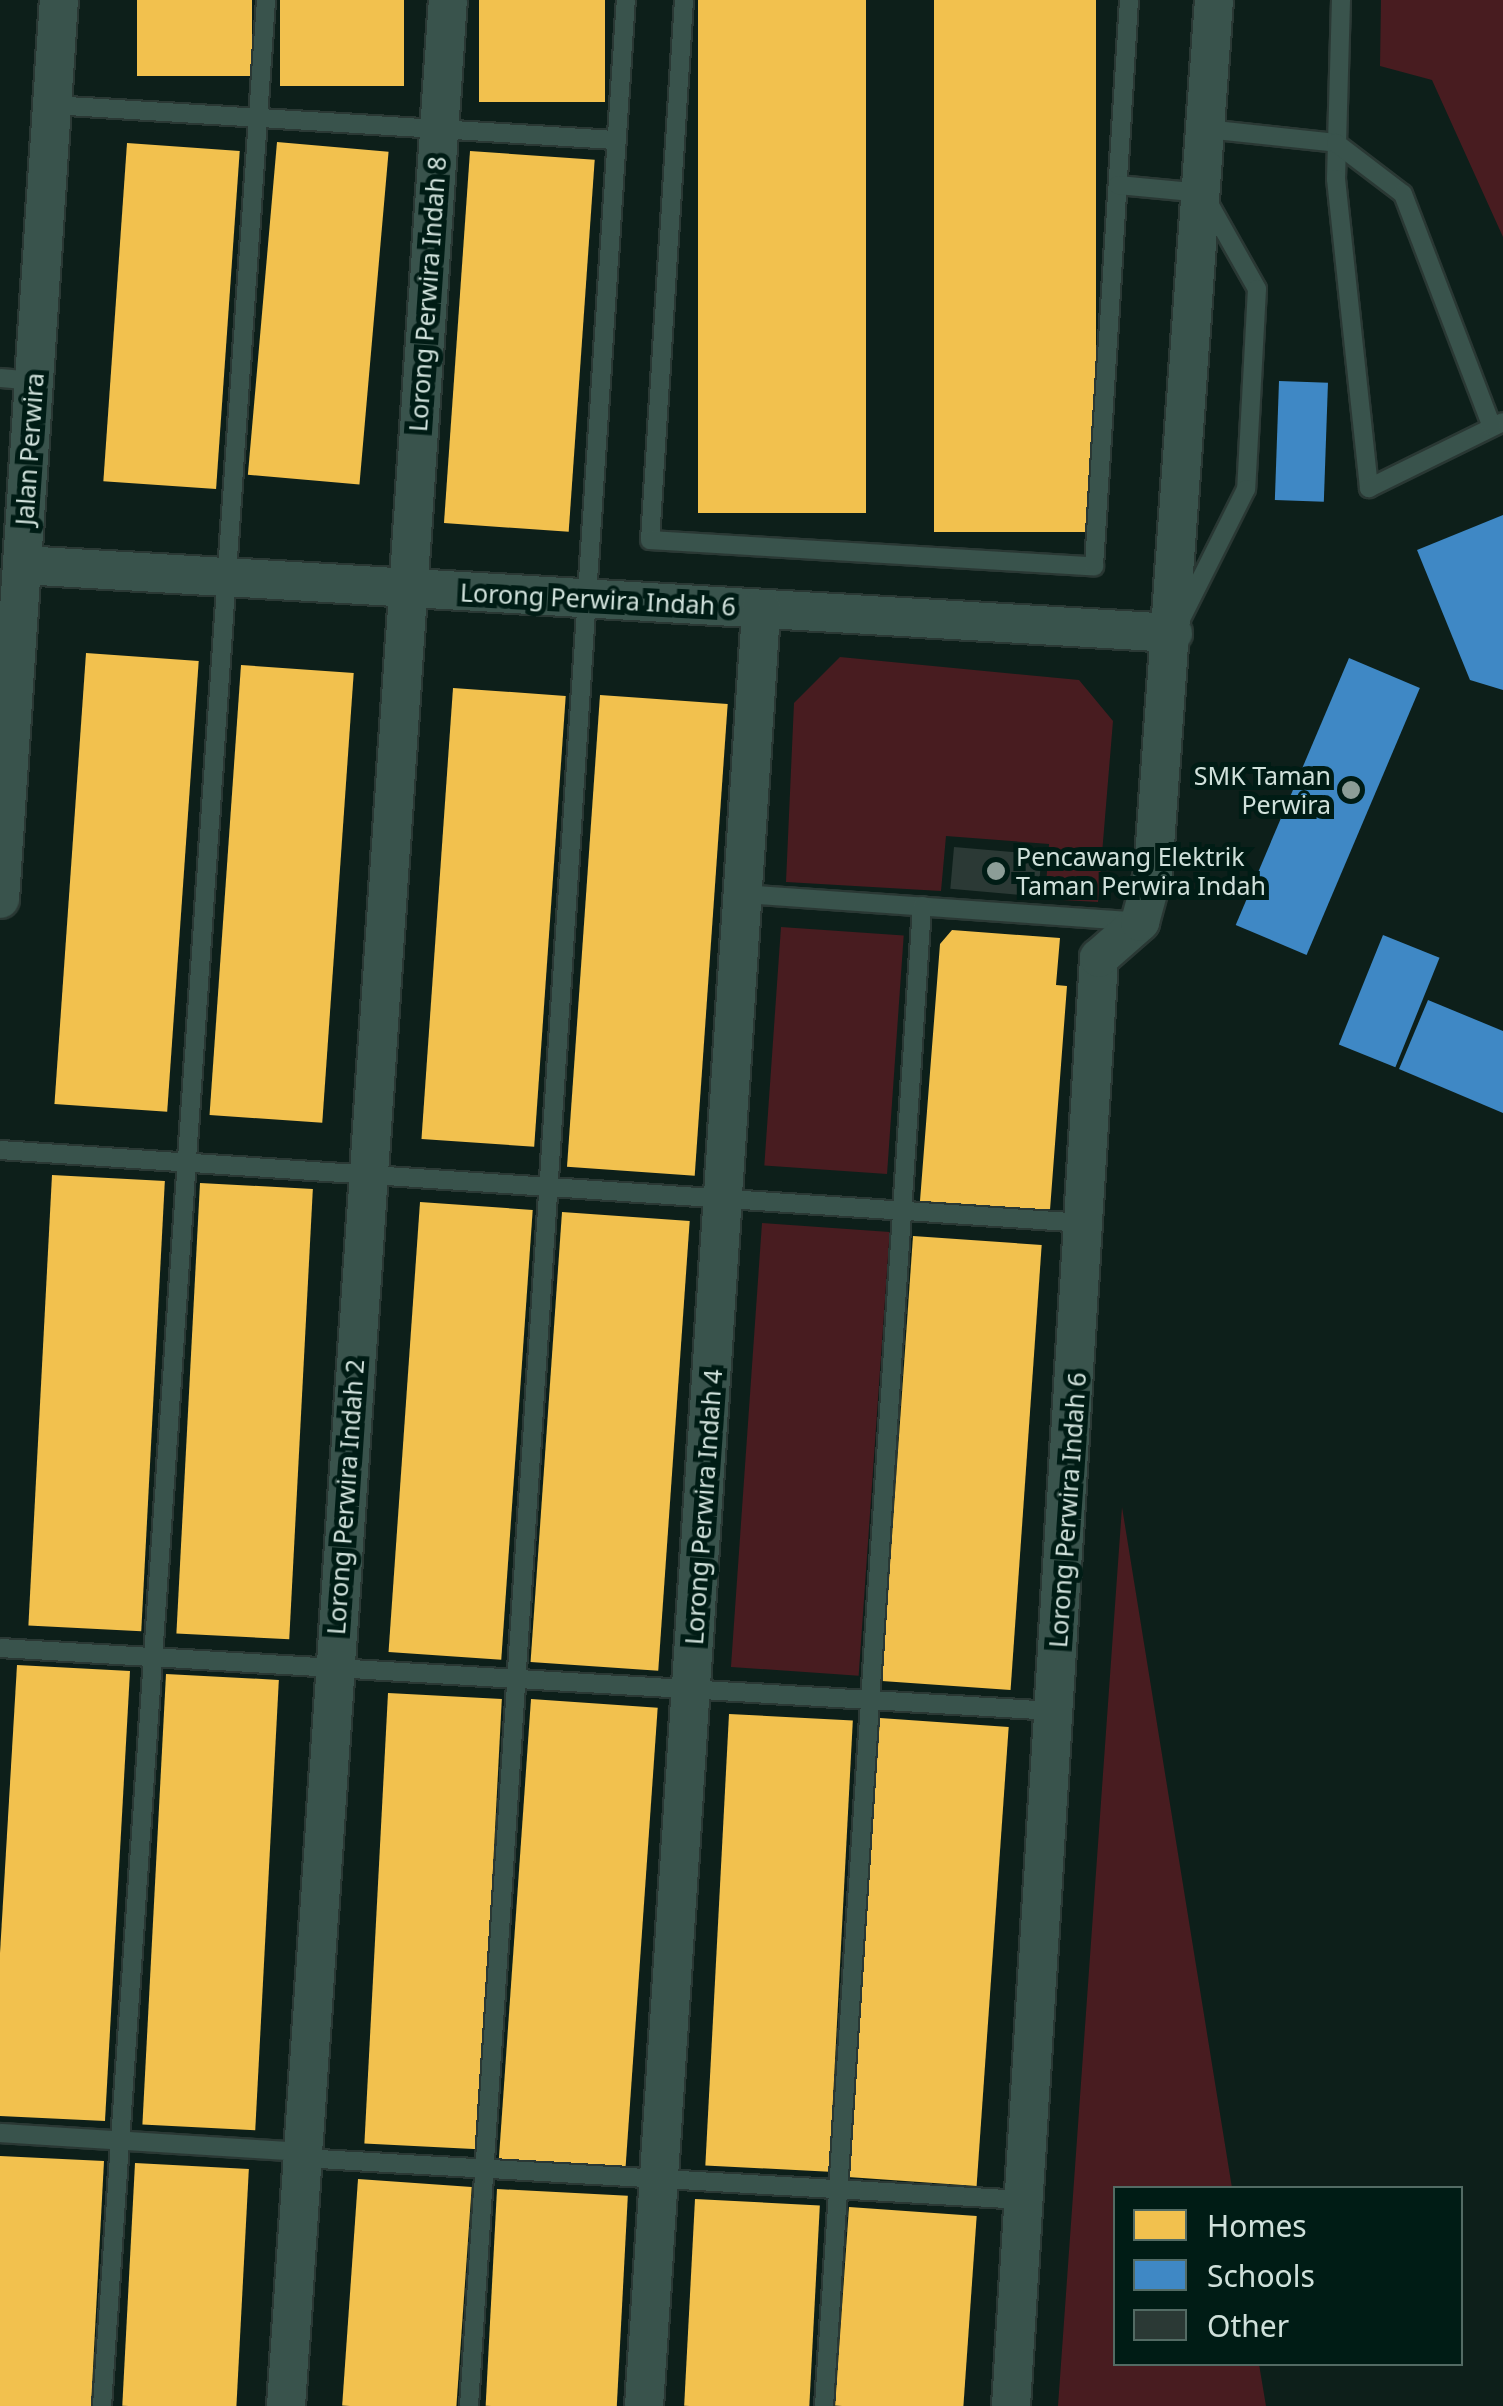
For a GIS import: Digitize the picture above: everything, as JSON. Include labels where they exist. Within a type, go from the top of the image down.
[{"type":"street","name":"Jalan Perwira","points":[[0,899],[4,778],[22,565],[17,379],[52,105],[59,0]]},
{"type":"street","name":"Lorong Perwira Indah 8","points":[[404,588],[448,0]]},
{"type":"street","points":[[1140,922],[1153,874],[1174,633],[1214,0]]},
{"type":"street","name":"Lorong Perwira Indah 6","points":[[22,565],[1174,633]]},
{"type":"street","name":"Lorong Perwira Indah 2","points":[[286,2406],[404,588]]},
{"type":"street","name":"Lorong Perwira Indah 4","points":[[644,2406],[761,609]]},
{"type":"street","name":"Lorong Perwira Indah 6","points":[[1012,2406],[1099,958],[1140,922]]},
{"type":"lane","points":[[102,2406],[223,577],[266,0]]},
{"type":"lane","points":[[469,2406],[626,0]]},
{"type":"lane","points":[[684,0],[650,540],[1094,566],[1130,0]]},
{"type":"lane","points":[[1206,129],[1336,143],[1403,194],[1497,424],[1368,488],[1336,143],[1340,0]]},
{"type":"lane","points":[[52,105],[615,140]]},
{"type":"lane","points":[[1118,185],[1203,193],[1257,289],[1246,489],[1174,633]]},
{"type":"lane","points":[[742,894],[1140,922]]},
{"type":"lane","points":[[824,2406],[922,906]]},
{"type":"lane","points":[[0,1150],[1084,1223]]},
{"type":"lane","points":[[0,1648],[1054,1711]]},
{"type":"lane","points":[[0,2133],[484,2169],[1024,2200]]},
{"type":"shaded area","points":[[1381,0],[1503,0],[1503,237],[1432,80],[1380,66]]},
{"type":"shaded area","points":[[840,657],[1079,680],[1113,721],[1098,902],[1045,899],[1049,844],[946,836],[941,891],[786,882],[794,703]]},
{"type":"shaded area","points":[[781,927],[904,936],[887,1174],[764,1165]]},
{"type":"shaded area","points":[[762,1223],[890,1232],[859,1676],[731,1667]]},
{"type":"shaded area","points":[[1122,1507],[1232,2186],[1113,2186],[1113,2366],[1259,2366],[1266,2406],[1058,2406]]},
{"type":"building: Homes","points":[[137,0],[252,0],[252,76],[137,76]]},
{"type":"building: Homes","points":[[280,0],[404,0],[404,86],[280,86]]},
{"type":"building: Homes","points":[[479,0],[605,0],[605,102],[479,102]]},
{"type":"building: Homes","points":[[698,0],[866,0],[866,513],[698,513]]},
{"type":"building: Homes","points":[[934,0],[1096,0],[1096,532],[934,532]]},
{"type":"building: Homes","points":[[277,142],[389,152],[359,484],[248,475]]},
{"type":"building: Homes","points":[[127,143],[240,151],[216,489],[103,481]]},
{"type":"building: Homes","points":[[470,151],[595,160],[569,532],[444,523]]},
{"type":"building: Homes","points":[[86,653],[199,661],[167,1112],[54,1104]]},
{"type":"building: Homes","points":[[241,665],[354,673],[322,1123],[210,1115]]},
{"type":"building: Homes","points":[[453,688],[566,696],[534,1147],[421,1139]]},
{"type":"building: Homes","points":[[600,695],[728,704],[695,1176],[567,1167]]},
{"type":"building: Homes","points":[[952,930],[1060,938],[1056,985],[1067,986],[1050,1210],[920,1201],[940,944]]},
{"type":"building: Homes","points":[[52,1175],[165,1181],[141,1631],[28,1625]]},
{"type":"building: Homes","points":[[200,1183],[313,1189],[289,1639],[176,1633]]},
{"type":"building: Homes","points":[[420,1202],[533,1210],[501,1660],[389,1652]]},
{"type":"building: Homes","points":[[562,1212],[690,1221],[658,1671],[531,1662]]},
{"type":"building: Homes","points":[[913,1236],[1042,1245],[1011,1690],[882,1681]]},
{"type":"building: Homes","points":[[17,1665],[130,1671],[105,2121],[0,2116],[0,1953]]},
{"type":"building: Homes","points":[[166,1674],[279,1680],[255,2130],[142,2124]]},
{"type":"building: Homes","points":[[388,1693],[502,1699],[478,2149],[364,2143]]},
{"type":"building: Homes","points":[[531,1699],[658,1708],[626,2168],[499,2159]]},
{"type":"building: Homes","points":[[729,1714],[853,1720],[829,2172],[705,2165]]},
{"type":"building: Homes","points":[[880,1718],[1009,1727],[977,2186],[848,2177]]},
{"type":"building: Homes","points":[[0,2156],[104,2161],[91,2406],[0,2406]]},
{"type":"building: Homes","points":[[135,2163],[249,2169],[236,2406],[122,2406]]},
{"type":"building: Homes","points":[[358,2179],[472,2187],[456,2406],[342,2405]]},
{"type":"building: Homes","points":[[497,2189],[628,2196],[617,2406],[486,2406]]},
{"type":"building: Homes","points":[[695,2199],[820,2206],[809,2406],[684,2406]]},
{"type":"building: Homes","points":[[849,2207],[977,2216],[963,2406],[835,2406]]},
{"type":"building: Schools","points":[[1279,381],[1328,383],[1324,502],[1275,500]]},
{"type":"building: Schools","points":[[1503,515],[1503,690],[1470,680],[1417,550]]},
{"type":"building: Schools","points":[[1349,658],[1420,688],[1307,955],[1236,925]]},
{"type":"building: Schools","points":[[1383,935],[1440,958],[1395,1067],[1339,1044]]},
{"type":"building: Schools","points":[[1428,1000],[1503,1031],[1503,1113],[1399,1069]]},
{"type":"building: Other","name":"Pencawang Elektrik Taman Perwira Indah","points":[[954,847],[1042,855],[1038,897],[950,889]]},
{"type":"place","name":"SMK Taman Perwira","points":[[1351,790]]},
{"type":"place","name":"Pencawang Elektrik Taman Perwira Indah","points":[[996,871]]}]
